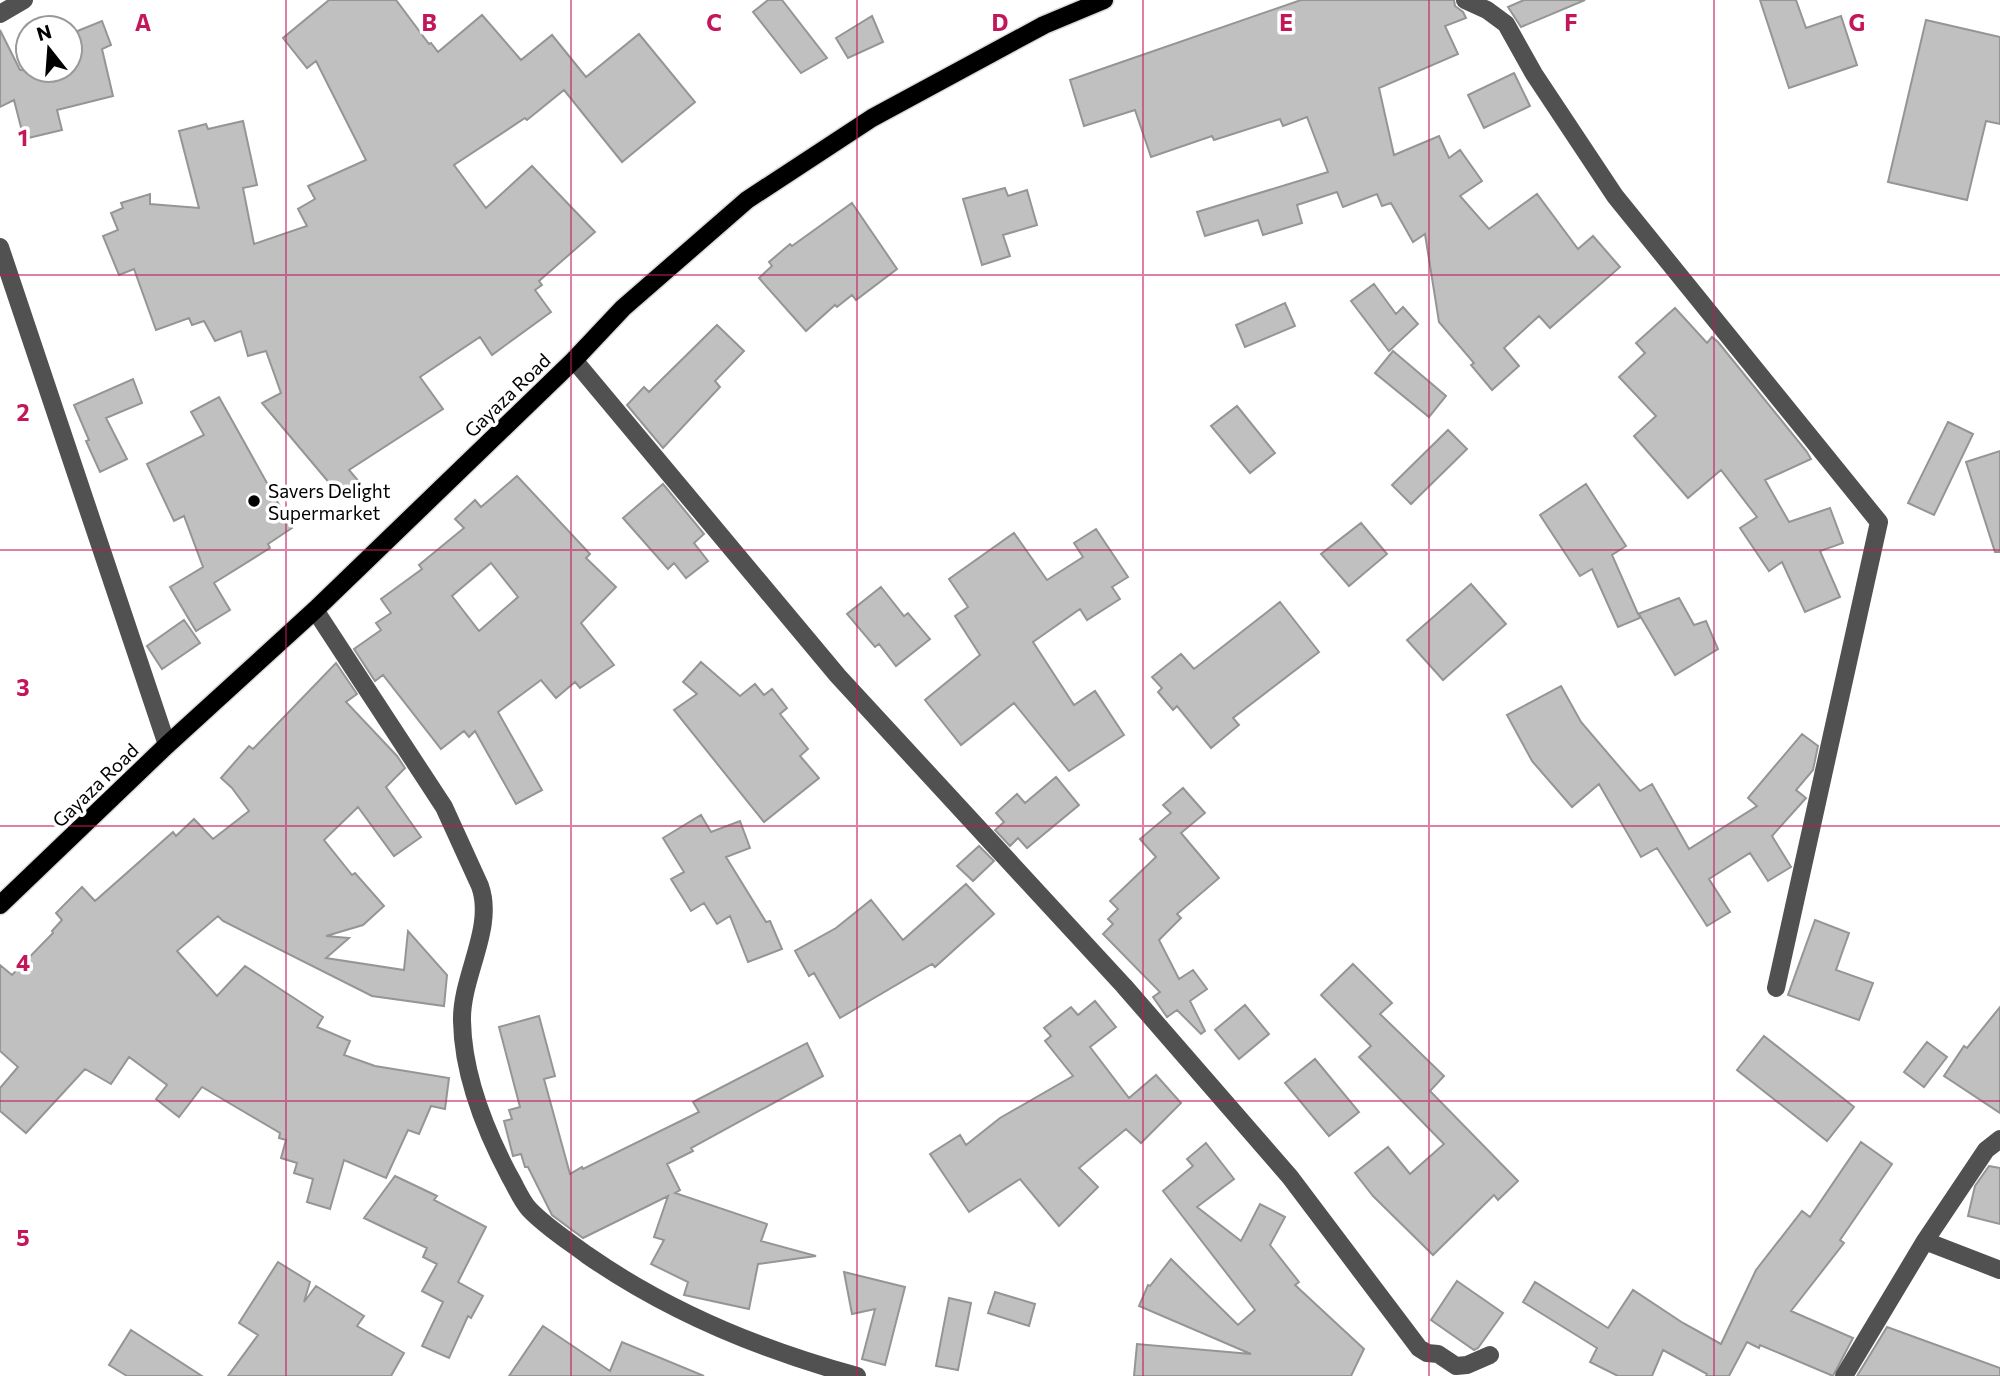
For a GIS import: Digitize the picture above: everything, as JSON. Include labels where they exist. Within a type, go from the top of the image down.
[{"type":"main road","name":"Gayaza Road","points":[[0,905],[167,745],[315,610],[574,360],[623,308],[747,200],[872,118],[1044,25],[1104,0]]},
{"type":"street","points":[[0,14],[24,0]]},
{"type":"street","points":[[1465,0],[1487,9],[1506,24],[1534,74],[1615,196],[1879,522],[1776,988]]},
{"type":"street","points":[[0,247],[167,745]]},
{"type":"street","points":[[574,360],[838,676],[1124,986],[1282,1167],[1419,1348],[1427,1353],[1438,1354],[1456,1366],[1468,1365],[1490,1355]]},
{"type":"street","points":[[315,610],[444,807],[481,886],[485,900],[483,924],[465,988],[462,1021],[468,1067],[495,1147],[526,1206],[546,1225],[626,1282],[683,1312],[718,1329],[857,1376]]},
{"type":"street","points":[[1844,1376],[1925,1241],[1986,1150],[2000,1139]]},
{"type":"street","points":[[1925,1241],[2000,1270]]},
{"type":"building","points":[[329,0],[396,0],[438,52],[482,15],[521,60],[552,35],[586,77],[639,34],[695,102],[622,162],[564,90],[527,120],[525,118],[454,165],[486,208],[532,166],[595,232],[539,281],[542,285],[535,290],[551,312],[492,355],[480,337],[420,377],[443,409],[349,470],[360,483],[342,498],[262,403],[281,393],[266,351],[248,356],[241,331],[215,341],[204,321],[192,325],[189,318],[156,330],[134,269],[119,275],[103,236],[118,230],[111,213],[123,208],[121,203],[150,194],[150,204],[199,208],[179,131],[206,124],[208,129],[243,121],[257,185],[243,188],[254,244],[307,226],[298,209],[315,199],[308,186],[366,160],[316,61],[307,68],[283,38]]},
{"type":"building","points":[[768,0],[782,0],[827,58],[801,73],[753,12]]},
{"type":"building","points":[[1301,0],[1454,0],[1455,6],[1466,18],[1445,26],[1458,54],[1379,88],[1394,155],[1439,136],[1449,158],[1460,150],[1482,181],[1460,196],[1489,229],[1537,194],[1578,249],[1593,236],[1620,267],[1550,328],[1539,316],[1504,348],[1519,366],[1492,390],[1471,365],[1474,363],[1439,322],[1425,234],[1413,242],[1391,203],[1382,206],[1377,194],[1343,207],[1337,192],[1297,205],[1302,223],[1263,235],[1258,220],[1205,236],[1197,212],[1328,172],[1307,117],[1283,126],[1280,119],[1214,140],[1212,136],[1151,157],[1135,110],[1084,126],[1070,80]]},
{"type":"building","points":[[1524,0],[1585,0],[1521,27],[1508,7]]},
{"type":"building","points":[[1760,0],[1796,0],[1806,28],[1841,16],[1857,65],[1789,88]]},
{"type":"building","points":[[872,16],[883,42],[848,58],[836,38]]},
{"type":"building","points":[[1926,20],[2000,37],[2000,124],[1986,121],[1967,200],[1888,182]]},
{"type":"building","points":[[102,21],[111,45],[102,49],[113,96],[57,110],[62,130],[24,139],[14,100],[0,107],[0,30],[14,58],[14,84],[84,84],[84,28]]},
{"type":"building","points":[[1514,73],[1530,106],[1484,128],[1468,95]]},
{"type":"building","points":[[1005,188],[1008,196],[1027,190],[1037,225],[1003,235],[1010,256],[982,265],[963,199]]},
{"type":"building","points":[[852,203],[897,269],[856,300],[852,295],[837,307],[835,305],[806,331],[759,278],[772,266],[769,262],[790,244],[792,246]]},
{"type":"building","points":[[1374,284],[1396,314],[1403,307],[1418,324],[1389,351],[1351,301]]},
{"type":"building","points":[[1285,303],[1295,326],[1245,347],[1236,325]]},
{"type":"building","points":[[1675,308],[1707,343],[1712,337],[1718,342],[1811,459],[1765,480],[1789,522],[1830,508],[1843,543],[1820,551],[1840,597],[1805,612],[1782,562],[1769,571],[1740,528],[1757,517],[1721,470],[1688,498],[1634,436],[1656,416],[1619,377],[1645,353],[1636,343]]},
{"type":"building","points":[[717,325],[744,351],[715,381],[720,387],[663,448],[627,405],[644,387],[649,392]]},
{"type":"building","points":[[1393,351],[1446,396],[1429,417],[1375,373]]},
{"type":"building","points":[[133,379],[142,403],[106,418],[127,459],[100,472],[74,405]]},
{"type":"building","points":[[219,397],[292,528],[268,544],[270,548],[214,583],[230,610],[196,631],[170,587],[203,567],[184,516],[174,521],[147,464],[204,435],[191,412]]},
{"type":"building","points":[[1237,406],[1275,453],[1250,473],[1211,426]]},
{"type":"building","points":[[1948,422],[1973,434],[1934,515],[1908,503]]},
{"type":"building","points":[[1448,430],[1467,449],[1411,504],[1392,485]]},
{"type":"building","points":[[2000,451],[2000,552],[1995,552],[1966,462]]},
{"type":"building","points":[[517,476],[590,554],[586,558],[616,587],[581,623],[614,665],[580,688],[575,682],[556,698],[541,680],[498,712],[542,790],[516,804],[475,731],[469,737],[464,731],[441,749],[383,675],[375,681],[354,649],[381,630],[376,623],[391,613],[381,599],[422,569],[419,565],[464,528],[455,519],[475,500],[481,507]],"holes":[[[491,563],[518,597],[479,631],[452,596]]]},
{"type":"building","points":[[663,484],[704,534],[694,543],[708,561],[686,578],[674,563],[668,569],[623,518]]},
{"type":"building","points":[[1586,484],[1626,546],[1612,555],[1638,614],[1679,598],[1694,625],[1706,621],[1718,649],[1675,675],[1639,614],[1640,618],[1618,627],[1592,569],[1580,576],[1540,515]]},
{"type":"building","points":[[1361,523],[1387,554],[1349,586],[1321,554]]},
{"type":"building","points":[[1096,529],[1128,577],[1112,587],[1120,599],[1087,620],[1080,609],[1033,642],[1074,705],[1095,691],[1124,735],[1069,771],[1014,703],[961,745],[925,700],[980,655],[955,616],[968,607],[949,579],[1014,533],[1047,580],[1083,557],[1074,543]]},
{"type":"building","points":[[1471,584],[1506,624],[1443,680],[1407,640]]},
{"type":"building","points":[[881,587],[904,616],[908,613],[930,639],[896,666],[879,644],[875,647],[847,614]]},
{"type":"building","points":[[1280,602],[1319,652],[1233,718],[1239,725],[1211,748],[1177,706],[1173,710],[1158,692],[1162,688],[1152,677],[1181,654],[1194,669]]},
{"type":"building","points":[[184,620],[200,643],[162,669],[147,646]]},
{"type":"building","points":[[701,662],[740,696],[755,684],[764,695],[772,689],[787,708],[780,714],[808,749],[800,756],[819,778],[764,822],[674,710],[697,694],[683,682]]},
{"type":"building","points":[[336,663],[357,694],[346,702],[405,768],[386,787],[421,837],[394,856],[358,807],[324,840],[352,875],[355,873],[384,906],[363,925],[326,936],[349,938],[326,958],[404,970],[408,931],[447,975],[444,1006],[372,996],[223,921],[218,916],[177,951],[217,996],[245,966],[323,1017],[317,1027],[350,1041],[344,1055],[375,1066],[449,1078],[445,1109],[431,1106],[419,1134],[408,1130],[386,1178],[344,1160],[330,1209],[307,1202],[313,1179],[294,1173],[297,1163],[281,1158],[286,1140],[279,1138],[280,1133],[202,1087],[179,1117],[156,1099],[167,1085],[129,1057],[111,1084],[85,1069],[26,1133],[0,1111],[0,1088],[18,1067],[0,1051],[0,965],[12,975],[53,933],[62,920],[56,913],[82,887],[95,901],[173,832],[176,836],[194,819],[213,839],[249,811],[221,778],[249,746],[253,749]]},
{"type":"building","points":[[1561,686],[1581,722],[1640,791],[1652,784],[1689,849],[1757,806],[1748,798],[1802,734],[1818,746],[1813,770],[1796,790],[1806,798],[1772,836],[1791,867],[1768,881],[1750,853],[1709,879],[1730,912],[1707,926],[1657,848],[1641,857],[1599,784],[1572,807],[1532,761],[1507,715]]},
{"type":"building","points":[[1056,777],[1079,805],[1027,848],[1018,838],[1010,846],[995,830],[1004,822],[996,813],[1017,794],[1025,803]]},
{"type":"building","points":[[1183,788],[1205,813],[1181,833],[1219,878],[1177,914],[1181,918],[1159,940],[1179,979],[1193,970],[1207,989],[1190,1001],[1205,1031],[1201,1034],[1177,1010],[1167,1017],[1153,997],[1160,992],[1103,934],[1113,924],[1108,919],[1118,909],[1110,901],[1156,857],[1140,839],[1171,813],[1163,805]]},
{"type":"building","points":[[701,815],[711,832],[740,821],[750,848],[726,857],[766,922],[770,921],[782,949],[748,962],[730,916],[717,924],[704,903],[691,911],[671,879],[684,872],[663,838]]},
{"type":"building","points":[[979,846],[994,861],[973,881],[957,866]]},
{"type":"building","points":[[966,884],[994,914],[935,967],[932,964],[840,1018],[814,973],[809,976],[795,951],[836,928],[871,900],[903,940]]},
{"type":"building","points":[[1815,920],[1849,933],[1836,970],[1873,983],[1859,1020],[1788,995]]},
{"type":"building","points":[[1353,964],[1392,1003],[1380,1014],[1444,1076],[1430,1091],[1518,1181],[1498,1200],[1494,1195],[1433,1255],[1373,1196],[1355,1173],[1388,1147],[1410,1174],[1444,1144],[1359,1057],[1371,1046],[1321,995]]},
{"type":"building","points":[[1095,1001],[1116,1027],[1090,1047],[1129,1098],[1156,1075],[1181,1103],[1141,1143],[1126,1129],[1079,1168],[1098,1187],[1059,1226],[1020,1179],[969,1212],[930,1154],[960,1135],[966,1145],[1000,1118],[1073,1076],[1045,1041],[1051,1036],[1044,1028],[1071,1007],[1078,1015]]},
{"type":"building","points":[[1245,1005],[1269,1034],[1239,1059],[1215,1030]]},
{"type":"building","points":[[2000,1007],[2000,1113],[1944,1076],[1964,1046],[1967,1048]]},
{"type":"building","points":[[539,1016],[555,1076],[544,1079],[570,1174],[699,1112],[693,1102],[807,1043],[823,1076],[691,1148],[693,1151],[667,1164],[680,1190],[675,1193],[767,1224],[761,1241],[816,1256],[758,1264],[749,1309],[684,1295],[688,1282],[651,1264],[664,1240],[654,1237],[668,1196],[583,1238],[552,1215],[528,1167],[525,1167],[521,1154],[513,1156],[504,1121],[512,1119],[509,1110],[520,1107],[499,1027]]},
{"type":"building","points":[[1764,1036],[1854,1107],[1827,1141],[1737,1070]]},
{"type":"building","points":[[1927,1042],[1947,1057],[1924,1087],[1904,1072]]},
{"type":"building","points":[[1315,1059],[1359,1112],[1329,1136],[1285,1083]]},
{"type":"building","points":[[1861,1142],[1892,1164],[1840,1240],[1844,1243],[1791,1311],[1853,1338],[1833,1376],[1747,1342],[1729,1376],[1706,1376],[1707,1374],[1663,1350],[1652,1376],[1618,1376],[1590,1362],[1597,1348],[1523,1302],[1535,1282],[1608,1328],[1633,1290],[1721,1344],[1756,1270],[1802,1211],[1810,1217]]},
{"type":"building","points":[[1206,1143],[1234,1179],[1197,1207],[1241,1241],[1260,1204],[1285,1217],[1270,1245],[1299,1282],[1295,1285],[1364,1349],[1351,1376],[1134,1376],[1137,1344],[1251,1354],[1139,1306],[1148,1285],[1150,1286],[1171,1259],[1238,1325],[1255,1310],[1163,1191],[1193,1166],[1187,1159]]},
{"type":"building","points":[[1989,1166],[2000,1168],[2000,1224],[1968,1216],[1975,1186]]},
{"type":"building","points":[[395,1176],[437,1196],[434,1200],[486,1227],[458,1282],[483,1296],[471,1318],[468,1316],[449,1358],[422,1346],[443,1302],[422,1291],[437,1264],[423,1257],[427,1248],[364,1218]]},
{"type":"building","points":[[278,1262],[310,1282],[304,1302],[316,1286],[364,1316],[357,1326],[404,1353],[391,1376],[228,1376],[258,1335],[239,1323]]},
{"type":"building","points":[[844,1272],[905,1287],[885,1365],[862,1359],[875,1309],[852,1314]]},
{"type":"building","points":[[1457,1281],[1503,1313],[1474,1350],[1431,1320]]},
{"type":"building","points":[[995,1292],[1035,1304],[1029,1326],[988,1313]]},
{"type":"building","points":[[949,1298],[971,1303],[958,1370],[936,1366]]},
{"type":"building","points":[[543,1326],[610,1371],[622,1342],[704,1376],[509,1376]]},
{"type":"building","points":[[1887,1327],[2000,1368],[2000,1376],[1857,1376]]},
{"type":"building","points":[[131,1330],[202,1376],[127,1376],[109,1365]]},
{"type":"place","name":"Savers Delight Supermarket","points":[[254,501]]}]
